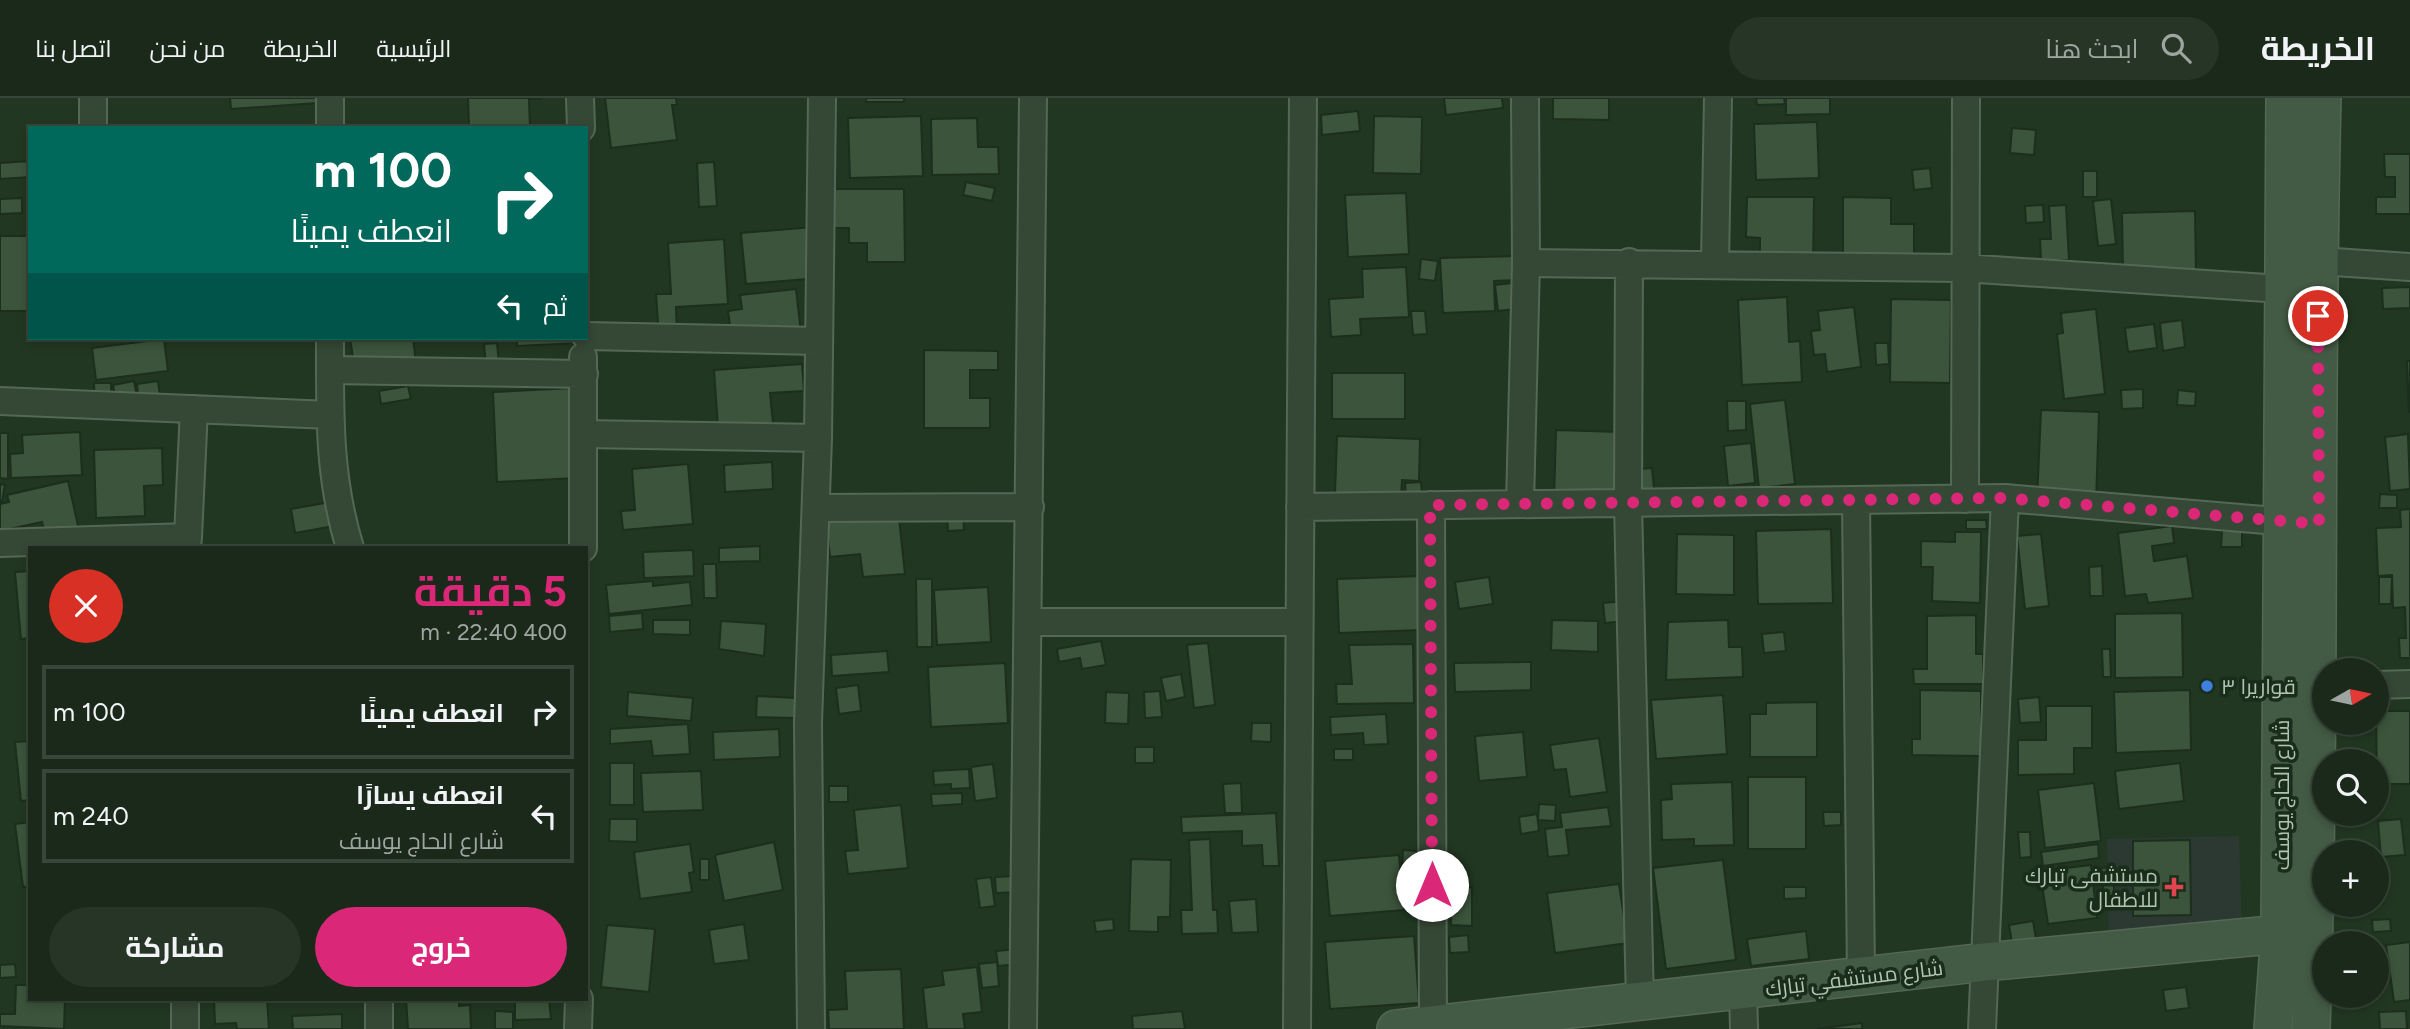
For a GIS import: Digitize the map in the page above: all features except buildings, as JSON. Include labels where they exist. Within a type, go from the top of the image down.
[{"type":"main road","name":"شارع الحاج يوسف","points":[[2285,98],[2295,270],[2319,524],[2321,658]]},
{"type":"main road","name":"شارع الحاج يوسف","points":[[2311,1029],[2297,932],[2283,523],[2295,270],[2322,98]]},
{"type":"main road","name":"شارع الحاج يوسف","points":[[2273,1029],[2297,932],[2316,735]]},
{"type":"main road","name":"شارع مستشفي تبارك","points":[[1396,1029],[1433,1024],[1535,1021],[1640,1001],[1985,962],[2297,932]]},
{"type":"street","points":[[93,98],[93,126]]},
{"type":"street","points":[[330,98],[330,126]]},
{"type":"street","points":[[580,98],[581,126]]},
{"type":"street","points":[[811,1029],[808,723],[818,438],[817,341],[822,98]]},
{"type":"street","points":[[1023,1029],[1033,98]]},
{"type":"street","points":[[1297,1029],[1303,98]]},
{"type":"street","points":[[1520,504],[1526,263],[1525,98]]},
{"type":"street","points":[[1715,263],[1718,98]]},
{"type":"street","points":[[1965,499],[1963,268],[1966,98]]},
{"type":"street","points":[[1629,262],[1628,505],[1640,1001]]},
{"type":"street","points":[[1526,263],[2295,270],[2410,267]]},
{"type":"street","points":[[588,337],[817,341]]},
{"type":"street","points":[[330,340],[334,486],[349,546]]},
{"type":"street","points":[[583,546],[585,340]]},
{"type":"street","points":[[330,370],[584,374]]},
{"type":"street","points":[[0,401],[330,415]]},
{"type":"street","points":[[0,543],[188,542],[194,409]]},
{"type":"street","points":[[584,434],[818,438]]},
{"type":"street","points":[[1300,507],[1628,505],[2005,498],[2319,524]]},
{"type":"street","points":[[1982,1029],[2005,498]]},
{"type":"street","points":[[1856,500],[1861,976]]},
{"type":"street","points":[[1430,505],[1433,1024]]},
{"type":"street","points":[[816,508],[1030,508]]},
{"type":"street","points":[[1029,622],[1299,622]]},
{"type":"street","points":[[2389,685],[2410,684]]},
{"type":"street","points":[[1743,990],[1744,1029]]},
{"type":"street","points":[[185,1001],[185,1029]]},
{"type":"street","points":[[379,1001],[379,1029]]},
{"type":"street","points":[[578,1029],[579,1001]]},
{"type":"shaded area","name":"مستشفى تبارك للاطفال","points":[[2239,836],[2242,935],[2109,938],[2107,839]]},
{"type":"place","name":"قواريرا ٣","points":[[2207,686]]},
{"type":"place","name":"مستشفى تبارك للاطفال","points":[[2174,887]]},
{"type":"route","points":[[1432,885],[1430,505],[1628,505],[2005,498],[2319,524],[2318,316]]}]
